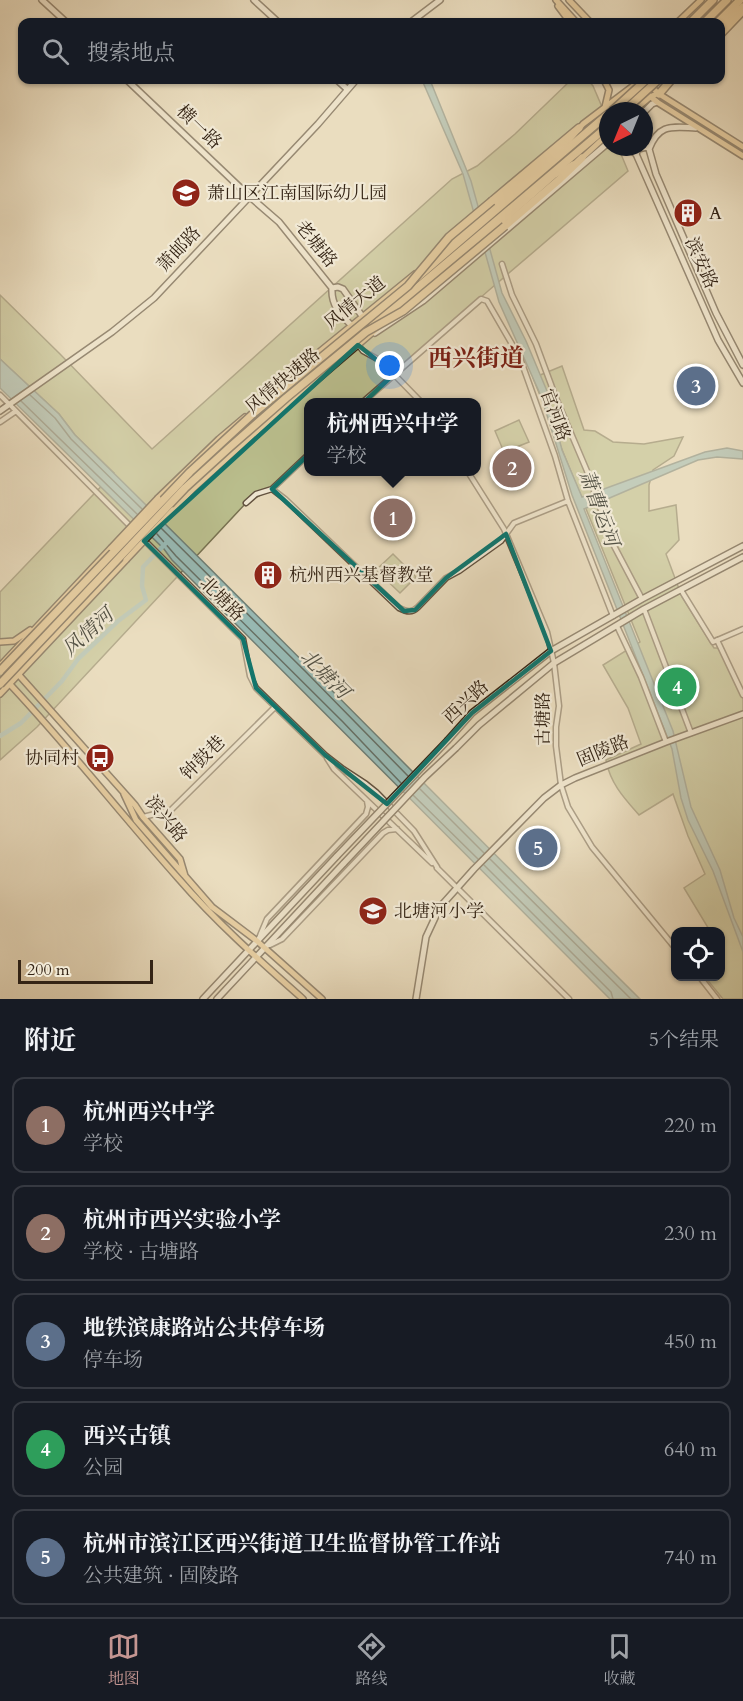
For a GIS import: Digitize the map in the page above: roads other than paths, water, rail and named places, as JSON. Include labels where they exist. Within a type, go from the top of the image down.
[{"type":"highway","points":[[695,18],[713,0]]},
{"type":"highway","points":[[709,18],[726,0]]},
{"type":"highway","points":[[721,18],[739,0]]},
{"type":"highway","points":[[725,24],[743,7]]},
{"type":"highway","name":"风情快速路","points":[[618,102],[638,84]]},
{"type":"highway","points":[[634,102],[655,84]]},
{"type":"highway","points":[[656,91],[666,84]]},
{"type":"highway","name":"风情快速路","points":[[0,672],[190,472],[255,412],[408,286],[599,119]]},
{"type":"highway","points":[[408,286],[449,237],[579,128]]},
{"type":"highway","name":"风情快速路","points":[[0,684],[185,488],[278,405],[367,335],[599,134]]},
{"type":"highway","points":[[367,335],[403,311],[582,158]]},
{"type":"main road","points":[[42,0],[62,18]]},
{"type":"main road","points":[[254,0],[274,18]]},
{"type":"main road","points":[[416,18],[440,0]]},
{"type":"main road","points":[[555,0],[567,18]]},
{"type":"main road","points":[[555,0],[572,18]]},
{"type":"main road","points":[[570,0],[586,18]]},
{"type":"main road","points":[[682,18],[701,0]]},
{"type":"main road","points":[[725,31],[743,12]]},
{"type":"main road","name":"横一路","points":[[131,84],[249,196]]},
{"type":"main road","points":[[341,84],[347,89]]},
{"type":"main road","name":"萧邮路","points":[[0,411],[65,366],[154,298],[318,124],[352,84]]},
{"type":"main road","points":[[606,84],[609,90],[608,102]]},
{"type":"main road","points":[[618,102],[638,84]]},
{"type":"main road","points":[[643,84],[650,97],[743,156]]},
{"type":"main road","points":[[646,84],[743,147]]},
{"type":"main road","points":[[656,91],[659,84]]},
{"type":"main road","points":[[644,102],[656,91],[669,84]]},
{"type":"main road","points":[[653,104],[657,102]]},
{"type":"main road","points":[[579,128],[599,116]]},
{"type":"main road","points":[[653,140],[664,128],[696,128]]},
{"type":"main road","name":"风情大道","points":[[0,694],[192,490],[367,335],[478,243],[555,175],[582,158],[599,142]]},
{"type":"main road","points":[[367,335],[423,301],[599,151]]},
{"type":"main road","name":"滨安路","points":[[637,156],[718,340],[743,383]]},
{"type":"main road","name":"滨安路","points":[[651,156],[656,174],[716,313],[743,365]]},
{"type":"main road","name":"老塘路","points":[[249,196],[279,222],[332,288],[334,304],[351,325]]},
{"type":"main road","name":"风情大道","points":[[0,666],[159,498],[219,440],[351,325],[416,273],[471,225],[492,203]]},
{"type":"main road","name":"老塘路","points":[[332,288],[343,289],[362,316]]},
{"type":"main road","name":"西兴路","points":[[202,999],[472,713],[551,651],[642,599],[743,546]]},
{"type":"main road","name":"西兴路","points":[[217,999],[425,777],[479,725],[554,663],[644,609],[743,557]]},
{"type":"main road","points":[[0,642],[14,641],[22,637],[48,615]]},
{"type":"main road","points":[[0,656],[18,674]]},
{"type":"main road","name":"滨兴路","points":[[0,672],[178,879],[231,935],[303,999]]},
{"type":"main road","name":"滨兴路","points":[[18,674],[122,790],[180,859],[185,876],[212,907],[257,941],[322,999]]},
{"type":"main road","name":"固陵路","points":[[457,888],[544,798],[561,785],[667,741],[743,714]]},
{"type":"main road","points":[[122,790],[136,820],[185,876]]},
{"type":"main road","points":[[416,999],[426,937],[440,907],[457,888]]},
{"type":"street","points":[[502,264],[512,295],[536,344],[587,471],[613,544],[642,599]]},
{"type":"street","name":"官河路","points":[[394,374],[481,299],[487,301],[520,358],[555,456],[568,501],[614,616]]},
{"type":"street","points":[[351,325],[351,335],[363,351],[381,362],[417,398]]},
{"type":"street","points":[[367,398],[394,374]]},
{"type":"street","points":[[0,422],[16,411],[1,397]]},
{"type":"street","name":"北塘路","points":[[16,411],[243,639],[250,676],[256,688],[325,755],[376,792],[414,831],[437,867]]},
{"type":"street","points":[[246,503],[256,494],[272,489],[304,459]]},
{"type":"street","name":"古塘路","points":[[471,476],[504,529],[548,632],[559,706],[556,747],[561,785],[568,807],[592,847],[671,944]]},
{"type":"street","points":[[272,489],[404,611],[415,610],[446,578],[501,541],[514,523],[568,501]]},
{"type":"street","points":[[681,590],[715,641],[743,695]]},
{"type":"street","points":[[644,609],[691,733]]},
{"type":"street","points":[[618,625],[667,741]]},
{"type":"street","points":[[715,641],[743,629]]},
{"type":"street","name":"钟鼓巷","points":[[143,817],[171,810],[275,707]]},
{"type":"street","name":"北塘路","points":[[325,755],[334,769],[437,867],[569,999]]},
{"type":"street","name":"西兴路","points":[[257,941],[267,919],[366,814],[367,801]]},
{"type":"street","name":"西兴路","points":[[264,947],[282,939],[383,833],[397,829]]},
{"type":"street","points":[[703,981],[717,999]]},
{"type":"water","points":[[424,84],[432,84],[471,181],[502,293],[547,391],[562,450],[582,497],[705,452],[727,448],[743,451],[743,459],[717,457],[698,460],[584,509],[673,731],[691,807],[720,870],[734,918],[743,937],[743,952],[713,871],[688,820],[681,798],[672,749],[572,495],[541,396],[499,302],[463,174]]},
{"type":"water","points":[[0,359],[59,414],[75,435],[640,999],[610,999],[500,889],[172,560],[164,549],[0,388]]},
{"type":"waterway","name":"风情河","points":[[0,736],[21,723],[62,681],[78,659],[118,621],[146,600],[142,586],[143,567],[166,543]]},
{"type":"place","name":"萧山区江南国际幼儿园","points":[[186,193]]},
{"type":"place","name":"A","points":[[688,213]]},
{"type":"place","name":"地铁滨康路站公共停车场","points":[[696,386]]},
{"type":"place","name":"杭州市西兴实验小学","points":[[512,468]]},
{"type":"place","name":"杭州西兴中学","points":[[393,518]]},
{"type":"place","name":"杭州西兴基督教堂","points":[[268,575]]},
{"type":"place","name":"西兴古镇","points":[[677,687]]},
{"type":"place","name":"协同村","points":[[100,758]]},
{"type":"place","name":"杭州市滨江区西兴街道卫生监督协管工作站","points":[[538,848]]},
{"type":"place","name":"北塘河小学","points":[[373,911]]},
{"type":"district","name":"西兴街道","points":[[476,358]]},
{"type":"water label","name":"萧曹运河","points":[[599,508]]},
{"type":"water label","name":"北塘河","points":[[325,674]]}]
